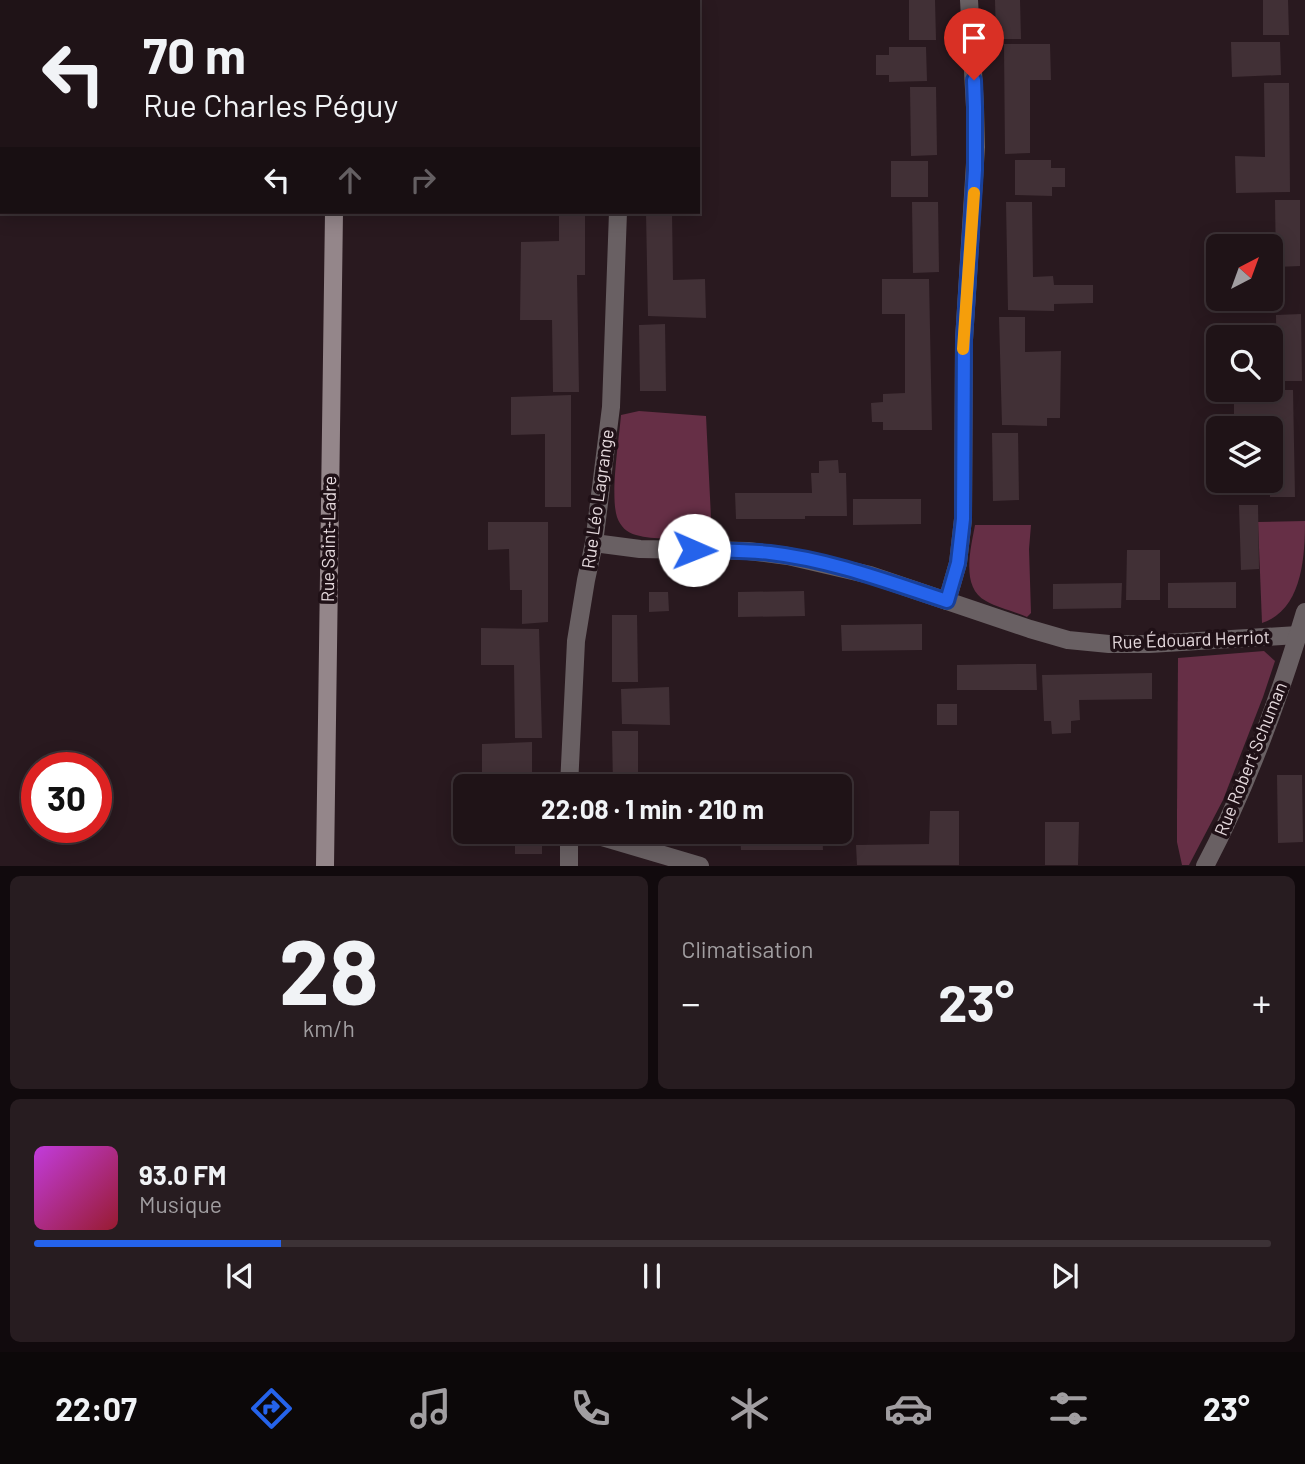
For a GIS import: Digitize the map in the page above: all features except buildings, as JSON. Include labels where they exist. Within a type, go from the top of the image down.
[{"type":"street","points":[[947,601],[958,563],[963,519],[964,340],[976,147],[968,0]]},
{"type":"street","name":"Rue Saint-Ladre","points":[[325,866],[334,214]]},
{"type":"street","name":"Rue Léo Lagrange","points":[[570,774],[576,641],[594,543],[611,407],[618,214]]},
{"type":"street","name":"Rue Édouard Herriot","points":[[594,543],[640,549],[748,551],[788,556],[870,575],[1049,635],[1090,643],[1126,645],[1298,635]]},
{"type":"street","name":"Rue Robert Schuman","points":[[1205,866],[1259,748],[1305,612]]},
{"type":"street","points":[[569,844],[569,866]]},
{"type":"street","points":[[626,844],[700,866]]},
{"type":"shaded area","points":[[639,411],[706,416],[712,538],[645,537],[630,533],[620,523],[614,495],[621,415]]},
{"type":"shaded area","points":[[1305,521],[1302,566],[1293,595],[1286,607],[1262,623],[1258,522]]},
{"type":"shaded area","points":[[975,525],[1031,525],[1031,613],[1027,617],[996,606],[978,595],[970,577],[969,566]]},
{"type":"shaded area","points":[[1264,651],[1275,661],[1263,697],[1223,800],[1189,865],[1182,865],[1177,842],[1178,658]]},
{"type":"slow traffic","points":[[963,349],[974,193]]},
{"type":"route","points":[[694,550],[768,552],[814,561],[870,575],[947,601],[958,563],[963,519],[964,340],[976,147],[974,80]]}]
